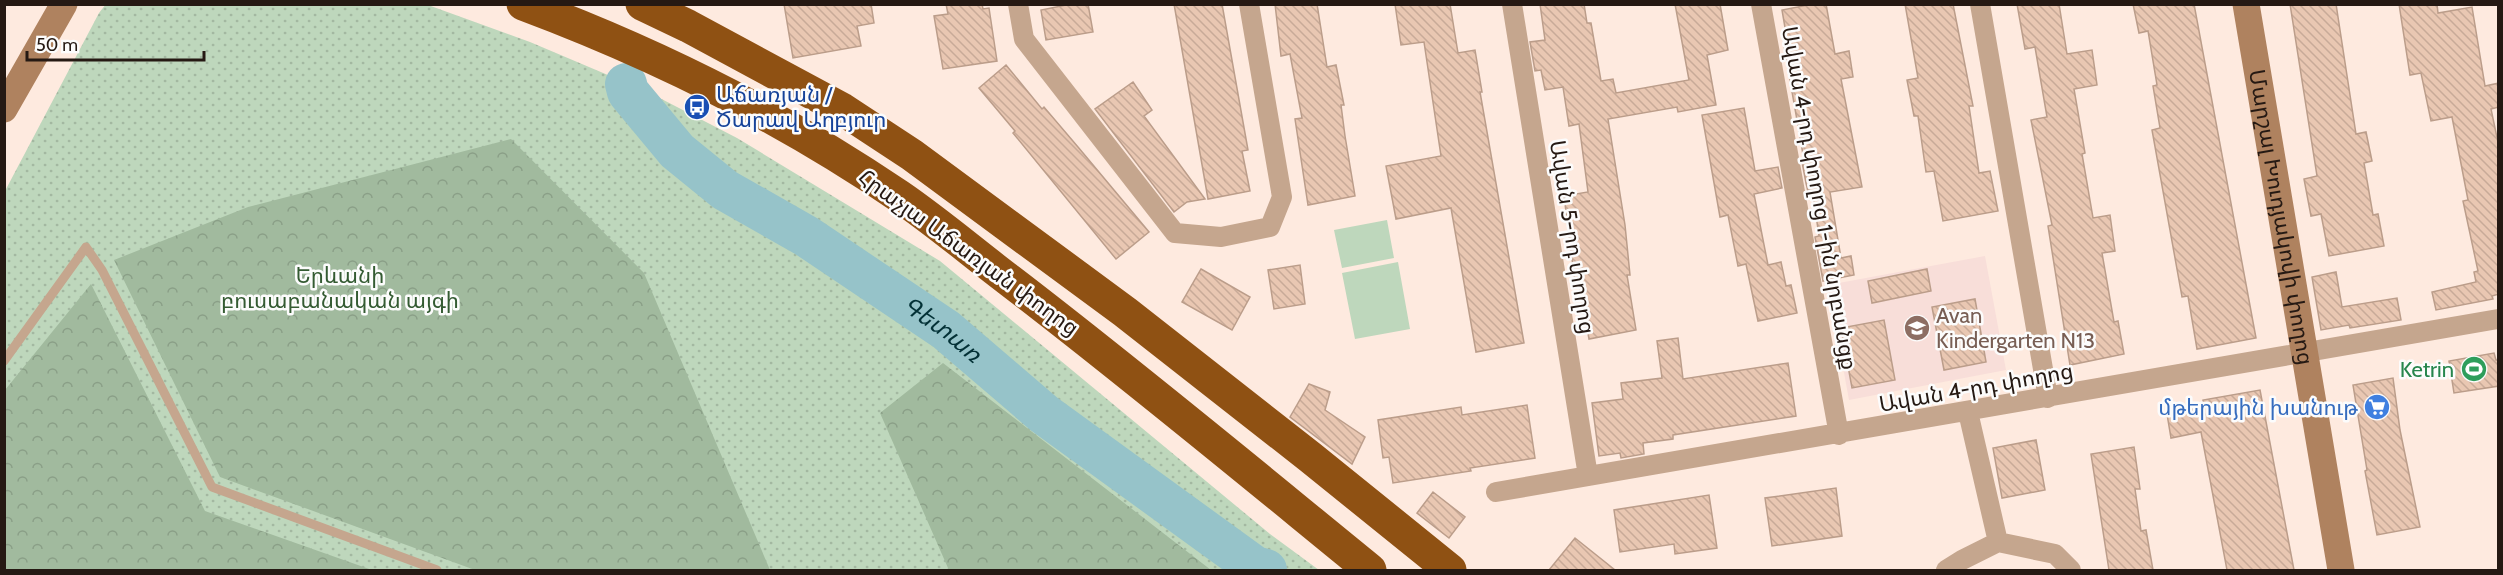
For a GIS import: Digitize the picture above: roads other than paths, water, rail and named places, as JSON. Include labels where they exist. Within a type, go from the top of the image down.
[{"type":"highway","name":"Հրաչյա Աճառյան փողոց","points":[[523,4],[639,51],[707,85],[793,130],[899,196],[1092,343],[1370,570]]},
{"type":"highway","name":"Հրաչյա Աճառյան փողոց","points":[[658,7],[842,109],[912,155],[1125,312],[1450,570]]},
{"type":"street","points":[[4,109],[64,4]]},
{"type":"street","points":[[1018,4],[1024,39],[1175,233],[1221,237],[1270,227],[1281,197],[1249,4]]},
{"type":"street","name":"Ավան 5-րդ փողոց","points":[[1512,4],[1588,476]]},
{"type":"street","name":"Ավան 4-րդ փողոց 1-ին նրբանցք","points":[[1761,4],[1839,435]]},
{"type":"street","points":[[1980,4],[2048,398]]},
{"type":"street","name":"Մարշալ Խուդյակովի փողոց","points":[[2246,4],[2341,570]]},
{"type":"street","name":"Ավան 4-րդ փողոց","points":[[1496,492],[2499,320]]},
{"type":"street","points":[[1968,412],[1998,543]]},
{"type":"street","points":[[1946,570],[1998,543],[2055,554],[2071,570]]},
{"type":"lane","points":[[4,361],[86,247],[102,270],[212,487],[437,570]]},
{"type":"waterway","name":"Գետառ","points":[[626,84],[628,92],[677,151],[725,190],[806,236],[946,330],[1044,414],[1255,567],[1266,570]]},
{"type":"place","name":"Աճառյան / Ծարավ Աղբյուր","points":[[697,107]]},
{"type":"place","name":"Avan Kindergarten N13","points":[[1917,328]]},
{"type":"place","name":"Ketrin","points":[[2474,369]]},
{"type":"place","name":"մթերային խանութ","points":[[2377,407]]},
{"type":"park label","name":"Երևանի բուսաբանական այգի","points":[[340,288]]}]
